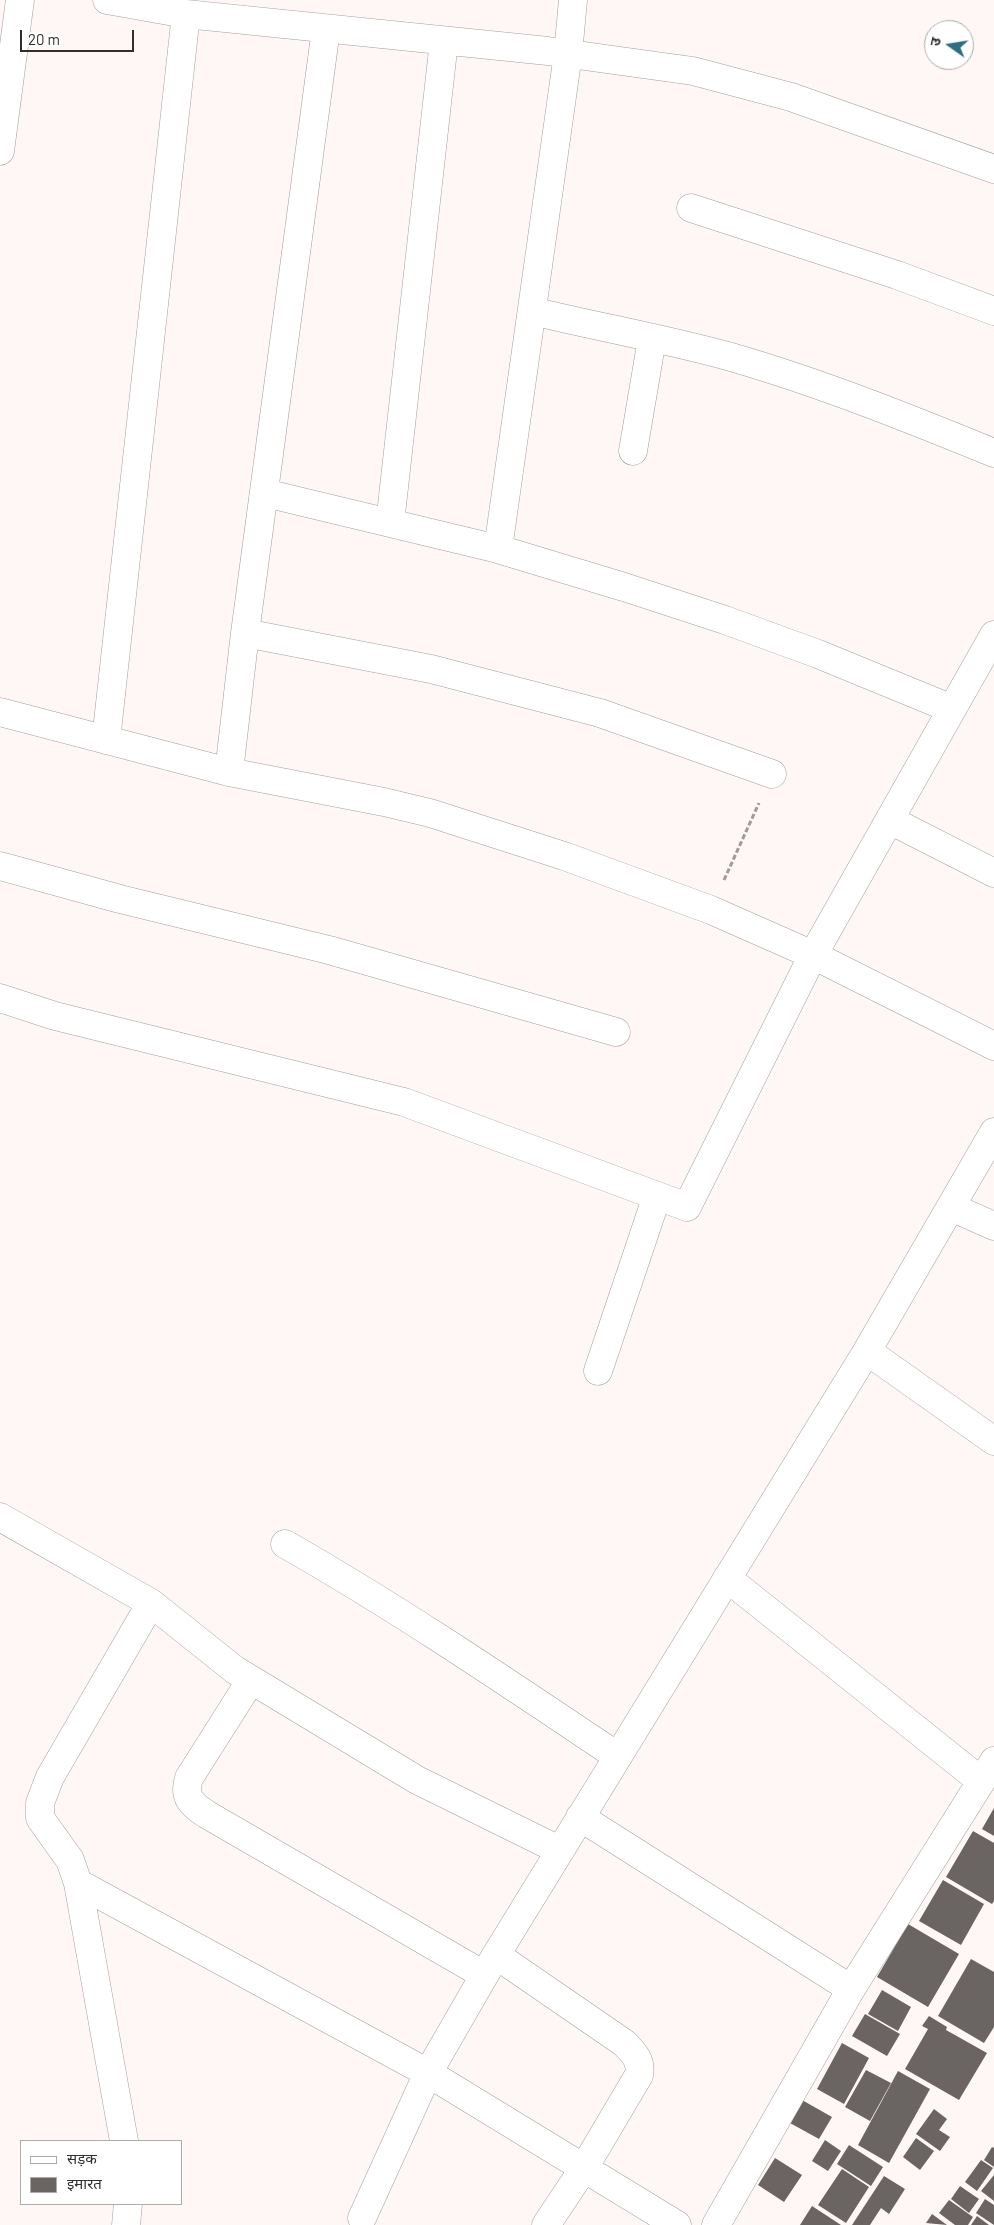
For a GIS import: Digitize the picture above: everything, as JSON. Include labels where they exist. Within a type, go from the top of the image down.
[{"type":"street","points":[[0,151],[20,0]]},
{"type":"street","points":[[107,0],[186,14],[568,54],[693,71],[791,97],[994,169]]},
{"type":"street","points":[[498,549],[568,54],[573,0]]},
{"type":"street","points":[[106,740],[186,14]]},
{"type":"street","points":[[229,772],[245,633],[326,29]]},
{"type":"street","points":[[390,523],[444,41]]},
{"type":"street","points":[[691,208],[897,275],[994,311]]},
{"type":"street","points":[[532,311],[730,357],[786,374],[902,415],[994,453]]},
{"type":"street","points":[[633,451],[652,339]]},
{"type":"street","points":[[265,493],[498,549],[724,620],[825,657],[952,710]]},
{"type":"street","points":[[245,633],[430,669],[592,711],[772,774]]},
{"type":"street","points":[[0,998],[56,1016],[404,1102],[687,1207],[814,955],[994,636]]},
{"type":"street","points":[[0,712],[229,772],[384,802],[430,813],[564,856],[711,910],[814,955],[994,1046]]},
{"type":"street","points":[[890,820],[994,873]]},
{"type":"street","points":[[0,866],[120,899],[329,950],[616,1032]]},
{"type":"street","points":[[362,2218],[428,2074],[490,1965],[867,1351],[994,1132]]},
{"type":"street","points":[[598,1371],[657,1196]]},
{"type":"street","points":[[950,1207],[994,1226]]},
{"type":"street","points":[[867,1351],[994,1441]]},
{"type":"street","points":[[0,1517],[151,1603],[224,1662],[416,1780],[559,1850]]},
{"type":"street","points":[[285,1544],[395,1609],[617,1756]]},
{"type":"street","points":[[716,2225],[851,1989],[988,1771],[727,1578]]},
{"type":"street","points":[[124,2140],[78,1883],[70,1860],[40,1818],[40,1803],[50,1777],[151,1603]]},
{"type":"street","points":[[251,1680],[189,1778],[186,1794],[189,1801],[206,1814],[490,1965],[624,2043],[636,2056],[641,2066],[639,2076],[584,2168],[546,2225]]},
{"type":"street","points":[[580,1817],[851,1989]]},
{"type":"street","points":[[78,1883],[428,2074],[677,2225]]},
{"type":"street","points":[[126,2225],[128,2205]]},
{"type":"path","points":[[711,910],[772,774]]},
{"type":"building","points":[[994,1808],[994,1836],[982,1829]]},
{"type":"building","points":[[973,1831],[994,1843],[994,1901],[992,1904],[946,1877]]},
{"type":"building","points":[[943,1880],[984,1904],[961,1945],[919,1921]]},
{"type":"building","points":[[908,1924],[959,1954],[928,2007],[877,1977]]},
{"type":"building","points":[[971,1959],[994,1972],[994,2027],[984,2043],[938,2016]]},
{"type":"building","points":[[882,1990],[911,2007],[898,2031],[868,2014]]},
{"type":"building","points":[[865,2014],[900,2034],[887,2056],[852,2036]]},
{"type":"building","points":[[929,2016],[947,2027],[946,2030],[987,2053],[959,2100],[905,2069],[928,2029],[922,2026]]},
{"type":"building","points":[[842,2043],[869,2058],[844,2104],[817,2089]]},
{"type":"building","points":[[866,2070],[891,2083],[870,2121],[845,2107]]},
{"type":"building","points":[[898,2071],[930,2089],[889,2163],[858,2145]]},
{"type":"building","points":[[802,2100],[832,2117],[819,2139],[790,2123]]},
{"type":"building","points":[[934,2109],[947,2119],[939,2130],[950,2137],[940,2151],[916,2134]]},
{"type":"building","points":[[916,2138],[934,2151],[920,2170],[903,2157]]},
{"type":"building","points":[[825,2140],[841,2151],[828,2171],[812,2161]]},
{"type":"building","points":[[849,2145],[883,2167],[871,2186],[837,2164]]},
{"type":"building","points":[[992,2147],[994,2148],[994,2167],[984,2160]]},
{"type":"building","points":[[775,2158],[802,2175],[784,2202],[758,2185]]},
{"type":"building","points":[[981,2160],[993,2168],[977,2191],[965,2182]]},
{"type":"building","points":[[842,2169],[869,2187],[846,2223],[818,2205]]},
{"type":"building","points":[[994,2175],[994,2201],[981,2191]]},
{"type":"building","points":[[884,2176],[905,2189],[889,2214],[881,2208],[870,2225],[852,2225]]},
{"type":"building","points":[[960,2186],[979,2199],[969,2213],[951,2199]]},
{"type":"building","points":[[985,2199],[994,2205],[994,2225],[976,2213]]},
{"type":"building","points":[[949,2200],[973,2217],[968,2225],[955,2225],[939,2213]]},
{"type":"building","points":[[812,2206],[841,2225],[800,2225]]},
{"type":"building","points":[[932,2214],[947,2225],[926,2223]]},
{"type":"building","points":[[977,2216],[989,2225],[971,2225]]}]
